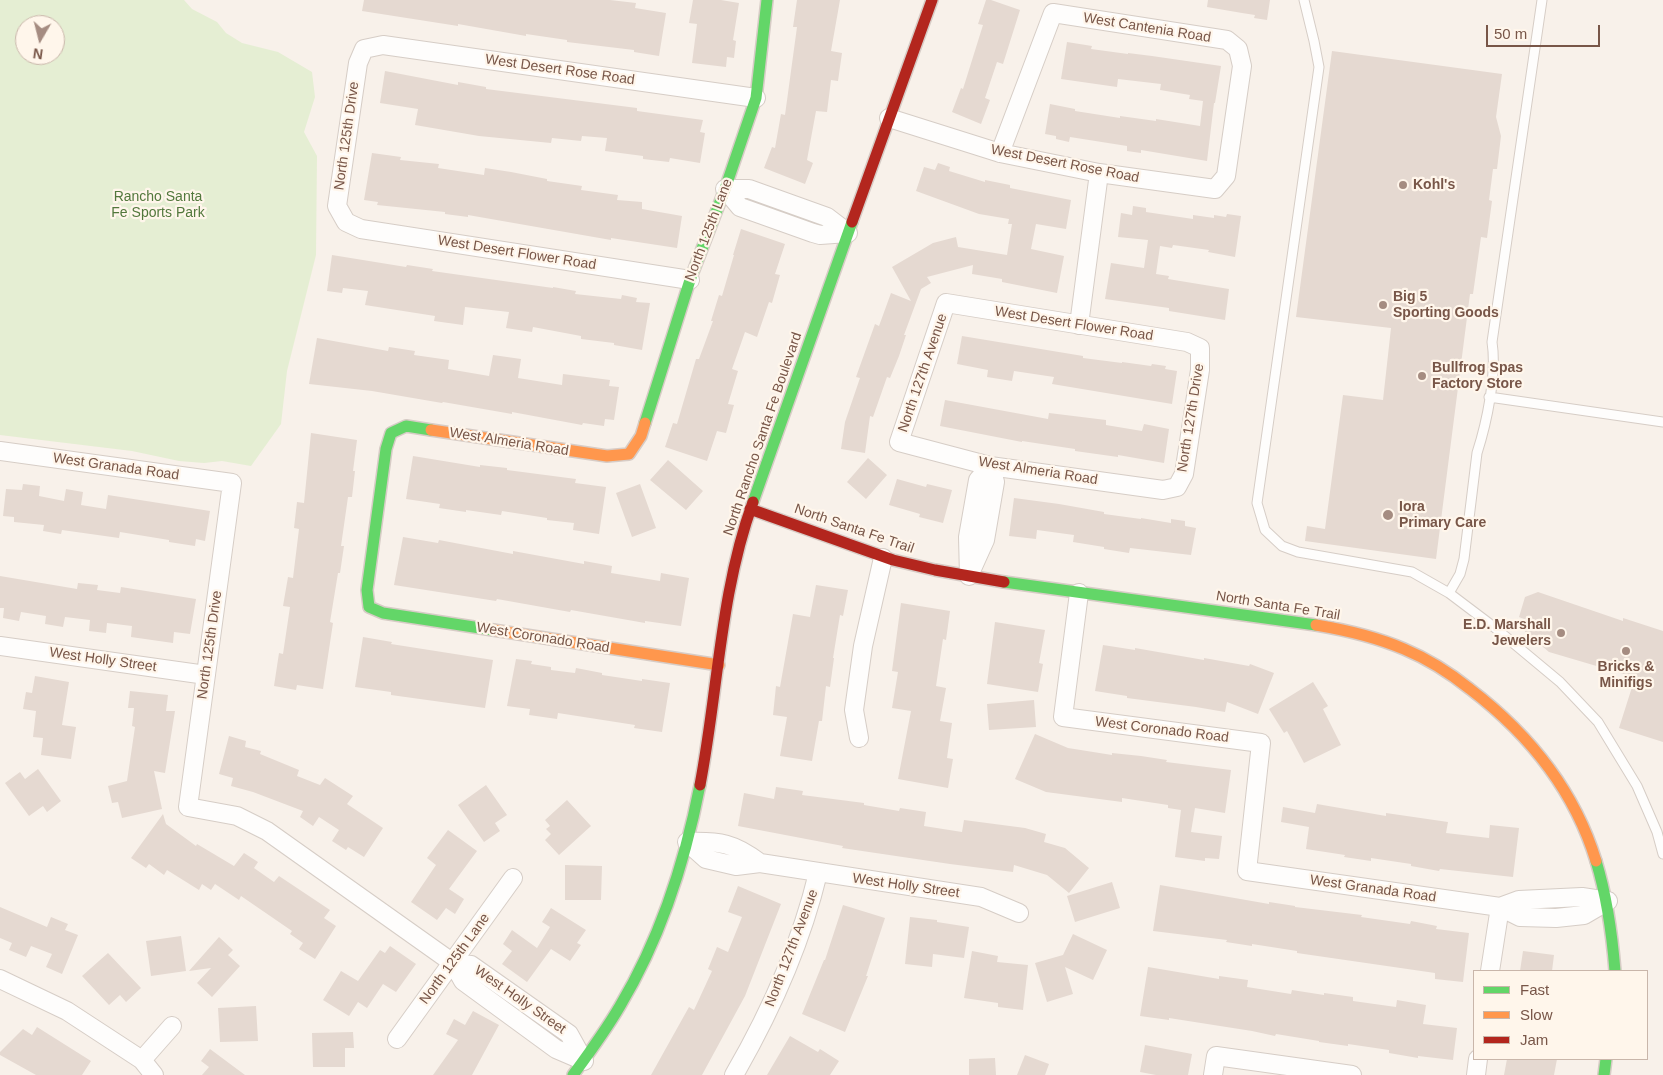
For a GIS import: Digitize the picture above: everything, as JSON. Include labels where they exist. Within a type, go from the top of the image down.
[{"type":"street","name":"North 125th Lane","points":[[629,454],[641,436],[690,280],[725,189],[756,98],[768,0]]},
{"type":"street","name":"North Rancho Santa Fe Boulevard","points":[[573,1075],[611,1019],[644,960],[665,913],[678,876],[704,766],[735,568],[750,509],[932,0]]},
{"type":"street","name":"West Cantenia Road","points":[[1000,153],[1053,13],[1227,40],[1238,49],[1242,66],[1226,176],[1215,189]]},
{"type":"street","name":"West Desert Rose Road","points":[[364,49],[382,45],[756,98]]},
{"type":"street","name":"North 125th Drive","points":[[346,222],[337,206],[358,63],[364,49]]},
{"type":"street","name":"West Desert Rose Road","points":[[889,118],[1000,153],[1099,173],[1215,189]]},
{"type":"street","points":[[1079,325],[1099,173]]},
{"type":"street","points":[[725,189],[740,207],[820,235],[848,233]]},
{"type":"street","name":"West Desert Flower Road","points":[[346,222],[361,229],[690,280]]},
{"type":"street","name":"West Desert Flower Road","points":[[946,304],[1187,342],[1200,348]]},
{"type":"street","name":"North 127th Avenue","points":[[900,442],[946,304]]},
{"type":"street","name":"North 127th Drive","points":[[1177,487],[1184,474],[1200,370],[1200,348]]},
{"type":"street","name":"West Almeria Road","points":[[369,607],[368,581],[386,449],[391,433],[406,426],[607,456],[629,454]]},
{"type":"street","name":"West Almeria Road","points":[[900,442],[990,466],[1163,490],[1177,487]]},
{"type":"street","name":"West Granada Road","points":[[0,450],[232,484]]},
{"type":"street","points":[[969,576],[985,540],[995,482],[990,466]]},
{"type":"street","name":"North 125th Drive","points":[[188,807],[232,484]]},
{"type":"street","name":"North Santa Fe Trail","points":[[750,509],[883,558],[929,569],[1079,593],[1280,620],[1360,634],[1405,649],[1443,669],[1478,693],[1509,719],[1551,766],[1573,802],[1596,856],[1608,901],[1615,948],[1615,970]]},
{"type":"street","points":[[860,738],[854,710],[863,646],[883,558]]},
{"type":"street","name":"West Coronado Road","points":[[1079,593],[1063,717],[1261,742],[1247,871]]},
{"type":"street","name":"West Coronado Road","points":[[369,607],[383,613],[719,665]]},
{"type":"street","name":"West Holly Street","points":[[0,646],[206,675]]},
{"type":"street","name":"West Holly Street","points":[[188,807],[237,816],[267,831],[453,962],[463,980],[556,1048],[584,1061]]},
{"type":"street","name":"West Holly Street","points":[[686,842],[706,859],[736,866],[760,863],[981,897],[1019,913]]},
{"type":"street","name":"West Granada Road","points":[[1247,871],[1500,906],[1520,917],[1556,918],[1584,915],[1608,901]]},
{"type":"street","name":"North 127th Avenue","points":[[734,1075],[754,1041],[782,982],[811,904],[818,873]]},
{"type":"street","name":"North 125th Lane","points":[[397,1039],[513,878]]},
{"type":"street","points":[[1490,970],[1500,906]]},
{"type":"street","points":[[0,979],[67,1011],[142,1060],[154,1075]]},
{"type":"street","points":[[142,1060],[172,1026]]},
{"type":"street","points":[[1213,1075],[1216,1056],[1352,1075]]},
{"type":"street","points":[[1476,1075],[1478,1060]]},
{"type":"street","points":[[1604,1075],[1606,1060]]},
{"type":"lane","points":[[1304,0],[1319,67],[1256,503],[1264,530],[1282,546],[1298,552],[1412,572],[1449,593],[1494,627],[1560,682],[1598,722],[1637,786],[1660,831],[1663,854]]},
{"type":"lane","points":[[1449,593],[1460,574],[1464,559],[1477,453],[1482,436],[1495,357],[1492,342],[1542,0]]},
{"type":"lane","points":[[1489,397],[1663,422]]},
{"type":"green space","name":"Rancho Santa Fe Sports Park","points":[[0,0],[184,0],[192,9],[217,22],[226,33],[242,43],[278,52],[312,72],[315,97],[304,132],[317,156],[316,255],[287,371],[281,424],[251,466],[222,461],[204,463],[179,461],[132,451],[0,435]]},
{"type":"building","points":[[364,0],[610,0],[636,3],[635,8],[666,13],[659,56],[634,52],[634,50],[567,42],[567,40],[526,34],[526,36],[458,24],[458,26],[362,11]]},
{"type":"building","points":[[693,0],[721,0],[739,3],[733,40],[736,41],[734,58],[727,57],[726,67],[692,63],[697,24],[689,23]]},
{"type":"building","points":[[797,0],[840,0],[831,51],[842,53],[838,81],[831,80],[827,112],[816,111],[807,160],[813,163],[805,184],[764,168],[772,147],[775,148],[781,114],[785,115],[797,27],[793,27]]},
{"type":"building","points":[[986,0],[1020,10],[1003,64],[997,62],[985,98],[990,100],[981,124],[952,112],[961,88],[963,89],[983,25],[978,24]]},
{"type":"building","points":[[1208,0],[1270,0],[1267,20],[1254,18],[1255,15],[1207,7]]},
{"type":"building","points":[[1067,42],[1092,46],[1091,49],[1221,66],[1214,103],[1207,161],[1141,150],[1141,153],[1127,151],[1127,146],[1070,137],[1069,142],[1056,139],[1056,136],[1045,134],[1050,104],[1075,109],[1075,111],[1120,118],[1120,116],[1156,121],[1156,119],[1200,126],[1203,101],[1189,99],[1190,95],[1160,90],[1161,84],[1118,79],[1117,87],[1061,79]]},
{"type":"building","points":[[1332,51],[1502,74],[1496,117],[1501,136],[1497,169],[1493,169],[1489,200],[1492,201],[1487,238],[1481,237],[1473,294],[1470,294],[1436,559],[1305,541],[1307,526],[1325,529],[1343,395],[1383,400],[1391,328],[1296,317]]},
{"type":"building","points":[[385,71],[458,85],[458,82],[486,87],[486,89],[637,108],[637,111],[703,120],[700,132],[705,133],[700,163],[670,158],[669,162],[643,159],[643,156],[605,151],[607,138],[582,136],[581,141],[552,138],[551,143],[479,136],[415,125],[418,109],[380,103]]},
{"type":"building","points":[[372,153],[401,157],[400,160],[439,164],[438,168],[484,175],[485,168],[511,172],[547,179],[547,181],[582,186],[581,190],[618,195],[617,200],[642,202],[642,209],[682,216],[677,248],[611,238],[611,240],[468,215],[468,217],[445,214],[445,212],[377,205],[378,202],[364,200]]},
{"type":"building","points":[[938,163],[950,167],[949,171],[985,182],[985,180],[1010,185],[1010,188],[1071,200],[1066,229],[1036,224],[1031,249],[1064,256],[1057,293],[1002,282],[1002,279],[972,274],[973,265],[927,277],[931,283],[921,289],[904,335],[906,335],[899,356],[890,378],[887,377],[873,417],[870,416],[865,453],[841,449],[845,422],[860,378],[856,377],[875,324],[879,326],[891,293],[911,301],[892,267],[933,243],[956,237],[958,247],[1007,255],[1012,224],[1008,224],[1009,219],[979,214],[916,191],[924,167],[935,170]]},
{"type":"building","points":[[1133,206],[1146,208],[1146,212],[1193,219],[1193,215],[1214,218],[1214,215],[1226,217],[1227,214],[1241,216],[1235,257],[1208,252],[1209,250],[1173,245],[1172,248],[1160,246],[1156,274],[1169,276],[1168,279],[1229,289],[1225,320],[1169,311],[1169,308],[1105,299],[1111,263],[1144,268],[1148,240],[1118,237],[1121,213],[1132,215]]},
{"type":"building","points":[[741,229],[785,244],[775,274],[780,275],[772,303],[769,302],[757,337],[745,332],[732,369],[738,371],[728,404],[734,405],[726,433],[717,431],[707,461],[665,447],[673,423],[677,424],[696,359],[699,359],[713,321],[711,321],[719,295],[722,296]]},
{"type":"building","points":[[332,255],[406,267],[407,265],[433,269],[432,271],[553,287],[576,291],[575,294],[621,299],[622,295],[637,298],[636,302],[650,303],[642,350],[614,345],[614,343],[581,339],[581,336],[533,327],[532,332],[506,328],[509,312],[465,307],[463,325],[434,321],[435,316],[365,305],[368,291],[343,288],[342,293],[327,291]]},
{"type":"building","points":[[962,336],[1083,356],[1083,358],[1166,366],[1165,369],[1177,371],[1172,404],[1052,384],[1054,377],[1014,371],[1012,381],[987,377],[988,370],[957,364]]},
{"type":"building","points":[[317,338],[388,351],[389,347],[415,351],[414,355],[449,360],[448,369],[489,376],[493,355],[521,359],[518,378],[562,385],[563,374],[610,380],[609,386],[619,387],[614,420],[605,419],[604,426],[583,423],[582,425],[512,412],[512,414],[372,391],[309,384]]},
{"type":"building","points":[[945,400],[1048,419],[1049,413],[1106,420],[1106,425],[1142,431],[1144,424],[1169,429],[1164,463],[1118,455],[1118,457],[1075,451],[1075,449],[1022,442],[940,426]]},
{"type":"building","points":[[311,433],[357,440],[352,497],[348,497],[341,546],[344,546],[330,622],[333,623],[323,689],[297,685],[296,690],[274,686],[279,653],[283,654],[290,607],[283,606],[288,577],[293,578],[299,529],[294,528],[297,502],[304,503]]},
{"type":"building","points":[[413,456],[480,467],[480,465],[507,468],[507,470],[576,479],[575,483],[606,487],[599,534],[573,530],[574,523],[547,520],[547,518],[502,511],[501,515],[466,510],[466,512],[439,508],[440,504],[406,499]]},
{"type":"building","points":[[868,458],[887,475],[866,499],[847,482]]},
{"type":"building","points":[[668,460],[703,491],[686,510],[650,480]]},
{"type":"building","points":[[897,479],[926,487],[927,484],[952,490],[943,523],[919,517],[920,514],[889,505]]},
{"type":"building","points":[[23,484],[40,486],[39,496],[64,501],[66,489],[83,492],[81,505],[106,509],[108,495],[210,511],[205,541],[196,539],[195,546],[120,532],[119,538],[62,530],[61,534],[43,531],[44,525],[14,522],[14,517],[3,516],[6,489],[22,490]]},
{"type":"building","points":[[640,484],[656,528],[632,537],[616,493]]},
{"type":"building","points":[[1014,498],[1141,519],[1171,523],[1171,519],[1185,521],[1185,526],[1196,528],[1191,555],[1130,548],[1129,553],[1104,549],[1104,547],[1073,542],[1074,535],[1037,530],[1036,539],[1009,536]]},
{"type":"building","points":[[403,537],[438,543],[439,540],[513,554],[513,551],[584,564],[584,561],[612,566],[611,573],[660,581],[661,573],[689,578],[681,626],[645,621],[645,623],[571,610],[570,612],[497,599],[496,601],[394,585]]},
{"type":"building","points":[[0,576],[77,589],[78,583],[98,585],[97,590],[120,593],[121,587],[196,599],[190,634],[174,632],[173,643],[131,637],[132,626],[107,623],[106,633],[89,631],[90,620],[65,617],[63,627],[45,624],[46,616],[21,612],[19,621],[3,618],[4,608],[0,608]]},
{"type":"building","points":[[816,585],[848,590],[843,616],[840,615],[830,687],[826,686],[822,721],[819,721],[812,761],[780,756],[787,717],[773,715],[776,686],[780,687],[793,614],[810,617]]},
{"type":"building","points":[[1538,592],[1623,621],[1623,618],[1663,631],[1663,742],[1619,728],[1633,684],[1625,681],[1627,675],[1549,652],[1525,632],[1528,621],[1519,617],[1525,597]]},
{"type":"building","points":[[901,603],[950,611],[946,640],[943,639],[936,686],[946,688],[940,721],[952,723],[947,758],[953,759],[948,788],[898,779],[911,711],[892,708],[898,672],[892,671]]},
{"type":"building","points":[[995,622],[1045,630],[1039,663],[1043,664],[1038,692],[987,684]]},
{"type":"building","points":[[363,637],[392,642],[391,644],[493,660],[485,708],[391,695],[391,692],[355,687]]},
{"type":"building","points":[[1103,645],[1135,650],[1135,648],[1249,666],[1250,664],[1274,673],[1258,714],[1227,702],[1225,712],[1127,698],[1127,696],[1095,691]]},
{"type":"building","points":[[516,659],[532,661],[531,664],[551,667],[551,670],[575,673],[576,668],[602,673],[602,675],[670,683],[662,732],[634,728],[635,725],[558,713],[557,719],[529,715],[530,709],[507,706]]},
{"type":"building","points":[[35,676],[69,682],[62,725],[76,727],[71,759],[41,755],[43,738],[33,737],[36,711],[23,709],[26,692],[32,693]]},
{"type":"building","points":[[1313,682],[1328,706],[1323,709],[1341,745],[1304,763],[1287,731],[1284,733],[1269,709]]},
{"type":"building","points":[[130,691],[168,695],[166,711],[175,711],[165,773],[154,771],[162,809],[122,818],[118,802],[112,803],[108,786],[127,781],[135,727],[132,726],[134,708],[128,708]]},
{"type":"building","points":[[1034,700],[1036,727],[989,730],[987,704]]},
{"type":"building","points":[[1035,734],[1068,748],[1112,755],[1112,753],[1141,756],[1167,760],[1166,762],[1231,770],[1225,813],[1195,808],[1191,832],[1222,836],[1219,859],[1205,858],[1205,861],[1175,857],[1181,810],[1168,808],[1168,805],[1122,798],[1122,802],[1046,792],[1015,779]]},
{"type":"building","points":[[229,736],[246,741],[245,747],[261,751],[260,754],[299,770],[297,776],[320,785],[325,778],[353,796],[347,804],[383,828],[364,857],[348,847],[346,850],[332,841],[339,830],[319,817],[313,826],[300,817],[303,811],[253,792],[231,786],[233,778],[219,774]]},
{"type":"building","points":[[38,769],[61,801],[47,812],[43,806],[29,816],[5,783],[20,772],[25,779]]},
{"type":"building","points":[[486,785],[507,815],[495,823],[500,831],[484,842],[458,805]]},
{"type":"building","points":[[776,787],[803,791],[802,795],[864,803],[864,805],[899,811],[900,808],[926,812],[924,826],[962,832],[964,820],[1025,828],[1046,834],[1044,842],[1065,848],[1089,868],[1069,893],[1047,875],[1014,865],[1013,872],[950,864],[842,848],[843,846],[738,826],[744,793],[774,799]]},
{"type":"building","points":[[567,800],[591,826],[559,855],[545,840],[551,834],[546,829],[550,826],[545,820]]},
{"type":"building","points":[[1317,804],[1386,816],[1386,813],[1448,822],[1446,833],[1489,838],[1490,825],[1519,828],[1513,877],[1440,869],[1439,871],[1411,866],[1411,864],[1371,858],[1371,861],[1306,849],[1309,827],[1281,822],[1283,807],[1315,813]]},
{"type":"building","points":[[163,814],[166,824],[196,846],[197,844],[234,866],[244,853],[258,862],[254,868],[274,882],[279,876],[330,910],[324,918],[336,926],[315,959],[299,949],[303,943],[290,934],[292,931],[241,896],[239,900],[215,884],[211,890],[202,884],[199,890],[167,870],[164,875],[149,864],[146,868],[131,858]]},
{"type":"building","points":[[448,830],[477,851],[449,889],[464,899],[455,914],[446,908],[437,920],[411,902],[436,865],[427,858]]},
{"type":"building","points":[[565,865],[602,866],[601,900],[565,900]]},
{"type":"building","points":[[1112,882],[1120,908],[1075,922],[1067,896]]},
{"type":"building","points":[[1160,885],[1269,904],[1269,902],[1362,915],[1361,917],[1410,924],[1411,921],[1437,926],[1436,929],[1469,933],[1463,982],[1435,979],[1435,973],[1297,953],[1297,951],[1252,944],[1252,946],[1226,942],[1227,940],[1153,931]]},
{"type":"building","points":[[738,886],[781,904],[745,996],[702,1075],[651,1075],[689,1007],[694,1010],[712,971],[708,969],[717,947],[728,952],[742,917],[728,912]]},
{"type":"building","points":[[843,905],[885,918],[866,976],[868,976],[845,1032],[802,1014],[825,960]]},
{"type":"building","points":[[0,907],[47,927],[51,917],[68,924],[65,930],[78,935],[62,974],[46,967],[52,954],[31,946],[26,957],[9,950],[12,943],[0,938]]},
{"type":"building","points":[[551,908],[586,930],[577,943],[581,945],[570,961],[551,949],[527,982],[502,964],[512,951],[503,944],[512,930],[537,948],[550,927],[542,922]]},
{"type":"building","points":[[910,917],[937,920],[937,922],[969,927],[964,958],[933,954],[932,967],[905,964]]},
{"type":"building","points":[[1073,934],[1107,950],[1093,980],[1065,967],[1073,994],[1047,1002],[1035,963],[1063,955]]},
{"type":"building","points":[[181,936],[186,971],[151,976],[146,941]]},
{"type":"building","points":[[219,937],[233,950],[228,955],[240,966],[212,997],[197,983],[211,968],[189,971]]},
{"type":"building","points":[[390,946],[416,964],[396,992],[383,984],[367,1008],[358,1002],[349,1016],[323,1000],[341,971],[358,981],[380,950],[385,953]]},
{"type":"building","points":[[972,951],[998,956],[997,962],[1028,965],[1023,1010],[998,1007],[998,1003],[964,998]]},
{"type":"building","points":[[1523,951],[1554,955],[1552,970],[1520,970]]},
{"type":"building","points":[[108,953],[141,988],[126,1002],[120,995],[109,1005],[82,976]]},
{"type":"building","points":[[1148,967],[1219,979],[1219,976],[1248,980],[1247,987],[1291,994],[1292,990],[1324,995],[1324,993],[1353,997],[1353,1001],[1396,1007],[1397,1000],[1426,1005],[1423,1024],[1457,1028],[1453,1060],[1418,1056],[1418,1058],[1389,1053],[1389,1050],[1319,1042],[1276,1034],[1275,1036],[1169,1018],[1169,1020],[1140,1016]]},
{"type":"building","points":[[256,1006],[258,1041],[220,1042],[218,1008]]},
{"type":"building","points":[[473,1011],[499,1025],[472,1075],[433,1075],[458,1040],[446,1034],[454,1019],[465,1025]]},
{"type":"building","points":[[37,1027],[91,1061],[82,1075],[36,1075],[0,1055],[0,1052],[23,1029],[32,1035]]},
{"type":"building","points":[[353,1032],[354,1048],[345,1048],[345,1067],[313,1067],[312,1033]]},
{"type":"building","points":[[790,1036],[818,1052],[820,1049],[839,1061],[830,1075],[767,1075]]},
{"type":"building","points":[[1145,1045],[1192,1054],[1188,1075],[1156,1075],[1140,1072]]},
{"type":"building","points":[[210,1049],[245,1075],[202,1075],[209,1067],[201,1061]]},
{"type":"building","points":[[1025,1055],[1049,1064],[1045,1075],[1017,1075]]},
{"type":"building","points":[[995,1058],[996,1075],[969,1075],[969,1059]]},
{"type":"building","points":[[1507,1060],[1557,1060],[1554,1075],[1504,1075]]},
{"type":"traffic: fast","points":[[645,423],[690,280],[725,189],[756,98],[767,0]]},
{"type":"traffic: fast","points":[[753,502],[852,222]]},
{"type":"traffic: fast","points":[[431,430],[406,426],[391,433],[386,449],[367,590],[369,607],[383,613],[493,630]]},
{"type":"traffic: fast","points":[[1004,582],[1316,625]]},
{"type":"traffic: fast","points":[[573,1075],[615,1015],[659,927],[679,871],[700,785]]},
{"type":"traffic: fast","points":[[1596,861],[1608,915],[1615,970]]},
{"type":"traffic: fast","points":[[1604,1075],[1606,1060]]},
{"type":"traffic: slow","points":[[431,430],[607,456],[629,454],[641,436],[645,423]]},
{"type":"traffic: slow","points":[[1316,625],[1372,637],[1413,653],[1447,672],[1491,706],[1530,744],[1562,787],[1587,835],[1596,861]]},
{"type":"traffic: slow","points":[[493,630],[719,665]]},
{"type":"traffic: jam","points":[[852,222],[932,0]]},
{"type":"traffic: jam","points":[[700,785],[726,607],[733,571],[753,502]]},
{"type":"traffic: jam","points":[[750,509],[893,560],[935,570],[1004,582]]},
{"type":"place","name":"Kohl's","points":[[1403,185]]},
{"type":"place","name":"Big 5 Sporting Goods","points":[[1383,305]]},
{"type":"place","name":"Bullfrog Spas Factory Store","points":[[1422,376]]},
{"type":"place","name":"Iora Primary Care","points":[[1388,515]]},
{"type":"place","name":"E.D. Marshall Jewelers","points":[[1561,633]]},
{"type":"place","name":"Bricks & Minifigs","points":[[1626,651]]}]
